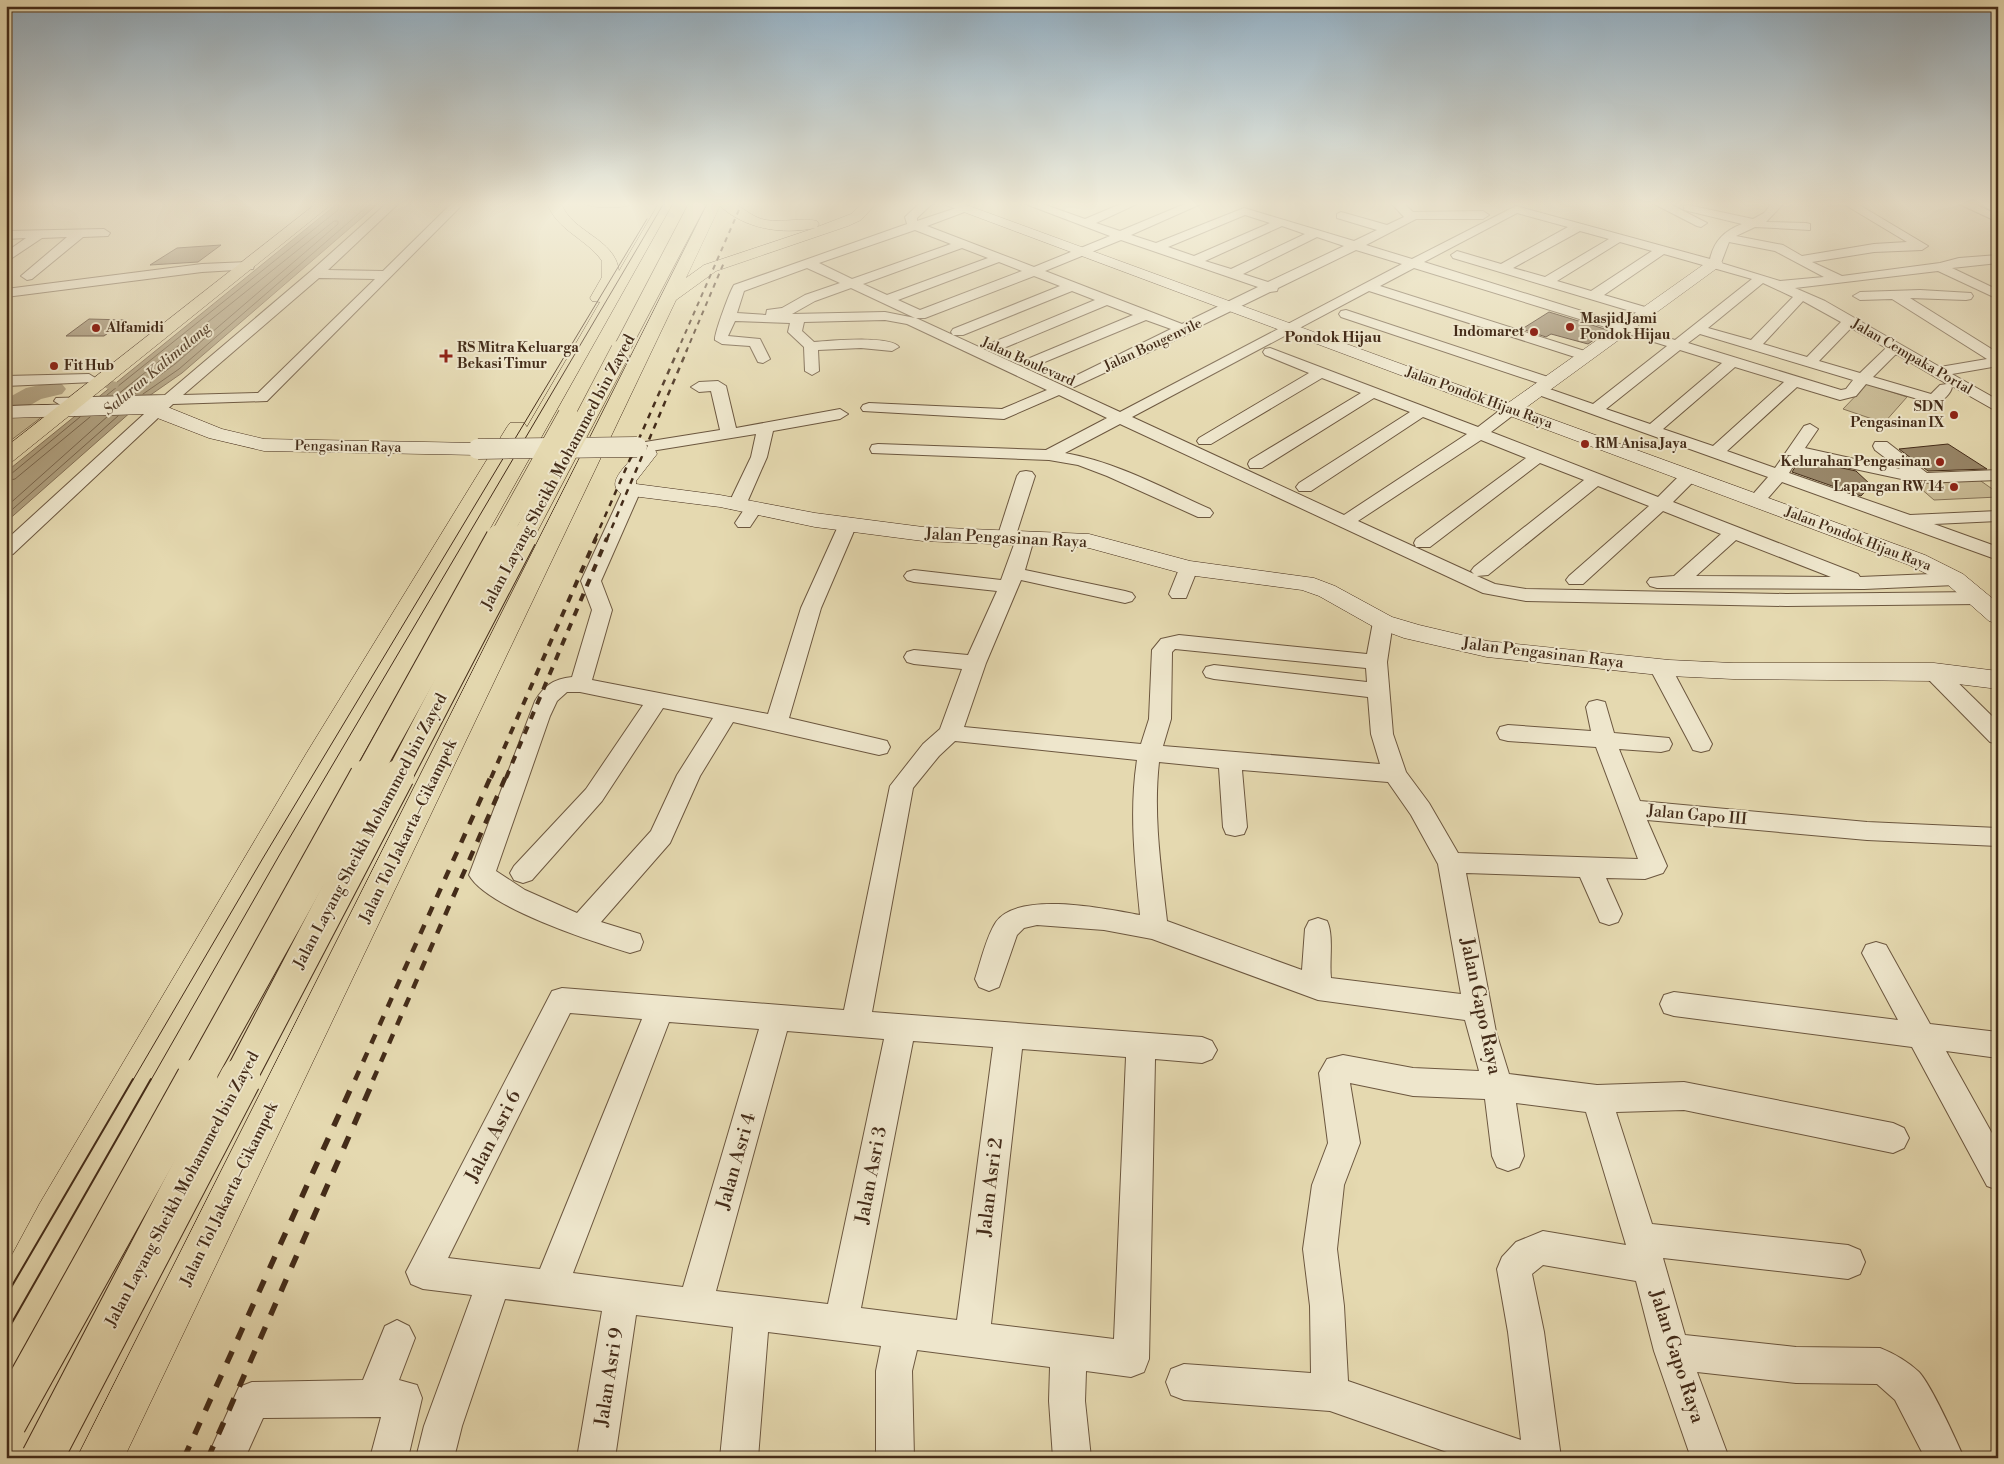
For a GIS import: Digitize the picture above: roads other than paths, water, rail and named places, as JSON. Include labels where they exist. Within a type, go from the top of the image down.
[{"type":"main road","points":[[6,444],[70,405],[89,379],[233,271]]},
{"type":"main road","points":[[6,457],[233,271]]},
{"type":"main road","points":[[6,1317],[20,1283],[54,1217],[316,761],[491,469],[610,276],[610,271]]},
{"type":"main road","points":[[6,1348],[627,271]]},
{"type":"main road","name":"Jalan Layang Sheikh Mohammed bin Zayed","points":[[6,1422],[647,271]]},
{"type":"main road","name":"Jalan Layang Sheikh Mohammed bin Zayed","points":[[42,1458],[663,271]]},
{"type":"main road","name":"Jalan Tol Jakarta–Cikampek","points":[[100,1458],[682,271]]},
{"type":"main road","points":[[667,301],[706,271]]},
{"type":"street","points":[[27,276],[33,271]]},
{"type":"street","points":[[6,293],[194,271]]},
{"type":"street","points":[[6,550],[155,404],[319,271]]},
{"type":"street","points":[[155,404],[264,397],[389,271]]},
{"type":"street","points":[[762,359],[755,342],[722,340],[721,335],[739,288],[785,271]]},
{"type":"street","name":"Jalan Boulevard","points":[[825,271],[920,316],[1074,382],[1135,416]]},
{"type":"street","points":[[730,315],[786,312],[805,300],[884,271]]},
{"type":"street","points":[[886,300],[963,271]]},
{"type":"street","name":"Jalan Pondok Hijau Raya","points":[[1135,271],[1917,560],[1955,578],[1998,616]]},
{"type":"street","points":[[1225,271],[1272,288]]},
{"type":"street","points":[[1232,274],[1237,271]]},
{"type":"street","name":"Jalan Bougenvile","points":[[1074,382],[1305,271]]},
{"type":"street","points":[[1048,455],[1270,352],[1366,288],[1420,271]]},
{"type":"street","points":[[1442,271],[1678,346],[1729,366],[1790,385],[1840,395],[1851,393],[1862,379],[1895,347]]},
{"type":"street","points":[[1510,271],[1647,312]]},
{"type":"street","points":[[1546,282],[1564,271]]},
{"type":"street","points":[[1594,296],[1630,271]]},
{"type":"street","points":[[1353,517],[1480,433],[1705,271]]},
{"type":"street","name":"Jalan Cempaka Portal","points":[[1740,271],[1780,285],[1846,325],[1895,347],[1998,407]]},
{"type":"street","points":[[1822,271],[1840,280]]},
{"type":"street","points":[[1780,285],[1840,280],[1880,271]]},
{"type":"street","points":[[1894,271],[1920,294]]},
{"type":"street","points":[[1961,271],[1998,294]]},
{"type":"street","points":[[13,278],[54,272]]},
{"type":"street","points":[[920,316],[1034,272],[1185,330]]},
{"type":"street","points":[[1071,459],[1135,416],[1298,332],[1346,314],[1384,294],[1414,273]]},
{"type":"street","points":[[316,274],[385,275]]},
{"type":"street","points":[[1595,410],[1762,278]]},
{"type":"street","points":[[958,332],[1072,286]]},
{"type":"street","points":[[1366,288],[1583,358]]},
{"type":"street","points":[[1860,296],[1920,294],[1966,296]]},
{"type":"street","points":[[1895,295],[1998,361]]},
{"type":"street","points":[[1754,346],[1799,298]]},
{"type":"street","points":[[994,347],[1107,300]]},
{"type":"street","points":[[1346,314],[1543,386],[1595,410],[1998,554]]},
{"type":"street","points":[[730,315],[798,319],[885,316],[906,319],[1059,390],[1205,440],[1305,487],[1353,517],[1423,543],[1481,571],[1501,578],[1678,582],[1864,583],[1955,578]]},
{"type":"street","points":[[1030,363],[1146,315]]},
{"type":"street","points":[[798,319],[795,332],[811,346],[861,344],[892,347]]},
{"type":"street","points":[[1809,362],[1846,325]]},
{"type":"street","points":[[1698,329],[1931,399],[1935,399],[1945,388]]},
{"type":"street","points":[[811,346],[812,371]]},
{"type":"street","points":[[1270,352],[1864,583]]},
{"type":"street","points":[[1940,372],[1998,361]]},
{"type":"street","points":[[1652,430],[1729,366]]},
{"type":"street","points":[[1205,440],[1321,372]]},
{"type":"street","points":[[6,381],[89,379]]},
{"type":"street","points":[[1716,452],[1790,385]]},
{"type":"street","points":[[699,387],[718,386],[729,434]]},
{"type":"street","points":[[869,408],[1004,414],[1059,390]]},
{"type":"street","points":[[1256,464],[1373,392]]},
{"type":"street","name":"Pengasinan Raya","points":[[6,412],[32,411],[70,405],[155,404],[208,431],[264,445],[478,449],[641,447]]},
{"type":"street","points":[[1305,487],[1422,411]]},
{"type":"street","points":[[580,685],[602,610],[599,598],[591,586],[591,581],[632,490],[625,487],[625,480],[646,456],[641,447],[766,428],[840,414]]},
{"type":"street","points":[[1135,416],[1353,517],[1490,588],[1504,592],[1526,595],[1786,600],[1979,598]]},
{"type":"street","points":[[745,512],[766,428]]},
{"type":"street","points":[[1756,500],[1779,475],[1810,429]]},
{"type":"street","points":[[1881,446],[1924,478]]},
{"type":"street","points":[[878,449],[1048,455],[1071,459],[1113,472],[1204,513]]},
{"type":"street","points":[[1794,451],[1924,478],[1998,475]]},
{"type":"street","points":[[1423,543],[1539,456]]},
{"type":"street","points":[[856,1023],[902,786],[931,750],[950,733],[975,663],[1010,579],[1026,476]]},
{"type":"street","points":[[1576,580],[1690,476]]},
{"type":"street","points":[[1481,571],[1596,479]]},
{"type":"street","name":"Jalan Pengasinan Raya","points":[[632,490],[745,512],[923,534],[1015,538],[1044,537],[1089,541],[1188,568],[1306,583],[1327,591],[1384,622],[1413,632],[1487,649],[1660,667],[1733,671],[1934,672],[1998,680]]},
{"type":"street","points":[[1904,519],[1998,516]]},
{"type":"street","points":[[776,723],[810,608],[848,524]]},
{"type":"street","points":[[1678,582],[1732,532]]},
{"type":"street","points":[[1179,594],[1188,568]]},
{"type":"street","points":[[914,576],[1010,579],[1125,597]]},
{"type":"street","name":"Jalan Gapo Raya","points":[[1384,622],[1376,662],[1380,721],[1395,774],[1420,809],[1451,863],[1478,1010],[1498,1086],[1597,1099],[1672,1352],[1710,1458]]},
{"type":"street","points":[[1154,928],[1144,790],[1149,753],[1160,719],[1161,653],[1170,643],[1189,643],[1376,662]]},
{"type":"street","points":[[914,657],[975,663]]},
{"type":"street","points":[[1660,667],[1701,744]]},
{"type":"street","points":[[1214,672],[1378,691]]},
{"type":"street","points":[[1934,672],[1998,736]]},
{"type":"street","points":[[630,942],[581,927],[505,892],[482,875],[542,708],[556,688],[568,684],[580,685],[658,699],[776,723],[879,747]]},
{"type":"street","points":[[523,873],[594,795],[658,699]]},
{"type":"street","points":[[1597,707],[1605,741],[1631,810]]},
{"type":"street","points":[[581,927],[661,836],[673,814],[683,788],[727,713]]},
{"type":"street","points":[[950,733],[1230,761],[1395,774]]},
{"type":"street","points":[[1508,733],[1661,744]]},
{"type":"street","points":[[1230,761],[1236,827]]},
{"type":"street","name":"Jalan Gapo III","points":[[1451,863],[1645,869],[1654,866],[1631,810],[1867,831],[1998,837]]},
{"type":"street","points":[[1589,867],[1609,914]]},
{"type":"street","points":[[989,979],[1006,929],[1020,918],[1036,914],[1104,918],[1154,928],[1318,988],[1478,1010]]},
{"type":"street","points":[[1318,929],[1315,960],[1318,988]]},
{"type":"street","points":[[1876,953],[1998,1175]]},
{"type":"street","name":"Jalan Asri 6","points":[[494,1281],[423,1272],[562,1000],[660,1009]]},
{"type":"street","points":[[1674,1004],[1998,1045]]},
{"type":"street","points":[[550,1288],[660,1009],[1202,1050]]},
{"type":"street","name":"Jalan Asri 4","points":[[695,1304],[777,1017]]},
{"type":"street","name":"Jalan Asri 3","points":[[841,1323],[901,1026]]},
{"type":"street","name":"Jalan Asri 2","points":[[972,1339],[1009,1035]]},
{"type":"street","points":[[435,1458],[443,1426],[494,1281],[695,1304],[1131,1359],[1141,1045]]},
{"type":"street","points":[[1330,1393],[1327,1306],[1320,1249],[1328,1185],[1344,1143],[1334,1073],[1337,1069],[1343,1068],[1413,1082],[1498,1086],[1508,1156]]},
{"type":"street","points":[[1597,1099],[1684,1096],[1893,1138]]},
{"type":"street","points":[[1542,1458],[1526,1332],[1514,1269],[1528,1254],[1543,1248],[1848,1262]]},
{"type":"street","name":"Jalan Asri 9","points":[[596,1458],[622,1296]]},
{"type":"street","points":[[739,1458],[752,1312]]},
{"type":"street","points":[[895,1458],[894,1372],[898,1348],[909,1332]]},
{"type":"street","points":[[374,1398],[397,1338]]},
{"type":"street","points":[[1068,1351],[1066,1401],[1072,1458]]},
{"type":"street","points":[[1672,1352],[1796,1365],[1880,1366],[1893,1373],[1908,1387],[1945,1458]]},
{"type":"street","points":[[1184,1382],[1330,1393],[1519,1458]]},
{"type":"street","points":[[226,1458],[252,1400],[404,1398],[389,1458]]},
{"type":"water","name":"Saluran Kalimalang","points":[[254,271],[300,271],[182,373],[149,396],[6,522],[6,472]]},
{"type":"waterway","points":[[6,409],[34,393],[54,389]]},
{"type":"tram line","points":[[133,1080],[263,858],[616,271]]},
{"type":"tram line","points":[[151,1080],[280,854],[624,271]]},
{"type":"tram line","points":[[6,1296],[133,1079]]},
{"type":"tram line","points":[[6,1333],[151,1079]]},
{"type":"railway","points":[[677,352],[712,271]]},
{"type":"railway","points":[[686,352],[720,271]]},
{"type":"railway","points":[[595,539],[678,350]]},
{"type":"railway","points":[[607,539],[687,350]]},
{"type":"railway","points":[[491,778],[596,538]]},
{"type":"railway","points":[[506,778],[607,538]]},
{"type":"railway","points":[[355,1080],[491,776]]},
{"type":"railway","points":[[373,1080],[506,776]]},
{"type":"railway","points":[[184,1458],[355,1079]]},
{"type":"railway","points":[[208,1458],[374,1079]]},
{"type":"place","name":"Masjid Jami Pondok Hijau","points":[[1570,327]]},
{"type":"place","name":"Alfamidi","points":[[96,328]]},
{"type":"place","name":"Indomaret","points":[[1534,332]]},
{"type":"place","name":"RS Mitra Keluarga Bekasi Timur","points":[[446,356]]},
{"type":"place","name":"Fit Hub","points":[[54,366]]},
{"type":"place","name":"SDN Pengasinan IX","points":[[1954,415]]},
{"type":"place","name":"RM Anisa Jaya","points":[[1585,444]]},
{"type":"place","name":"Kelurahan Pengasinan","points":[[1940,462]]},
{"type":"place","name":"Lapangan RW 14","points":[[1954,487]]},
{"type":"district","name":"Pondok Hijau","points":[[1333,337]]}]
